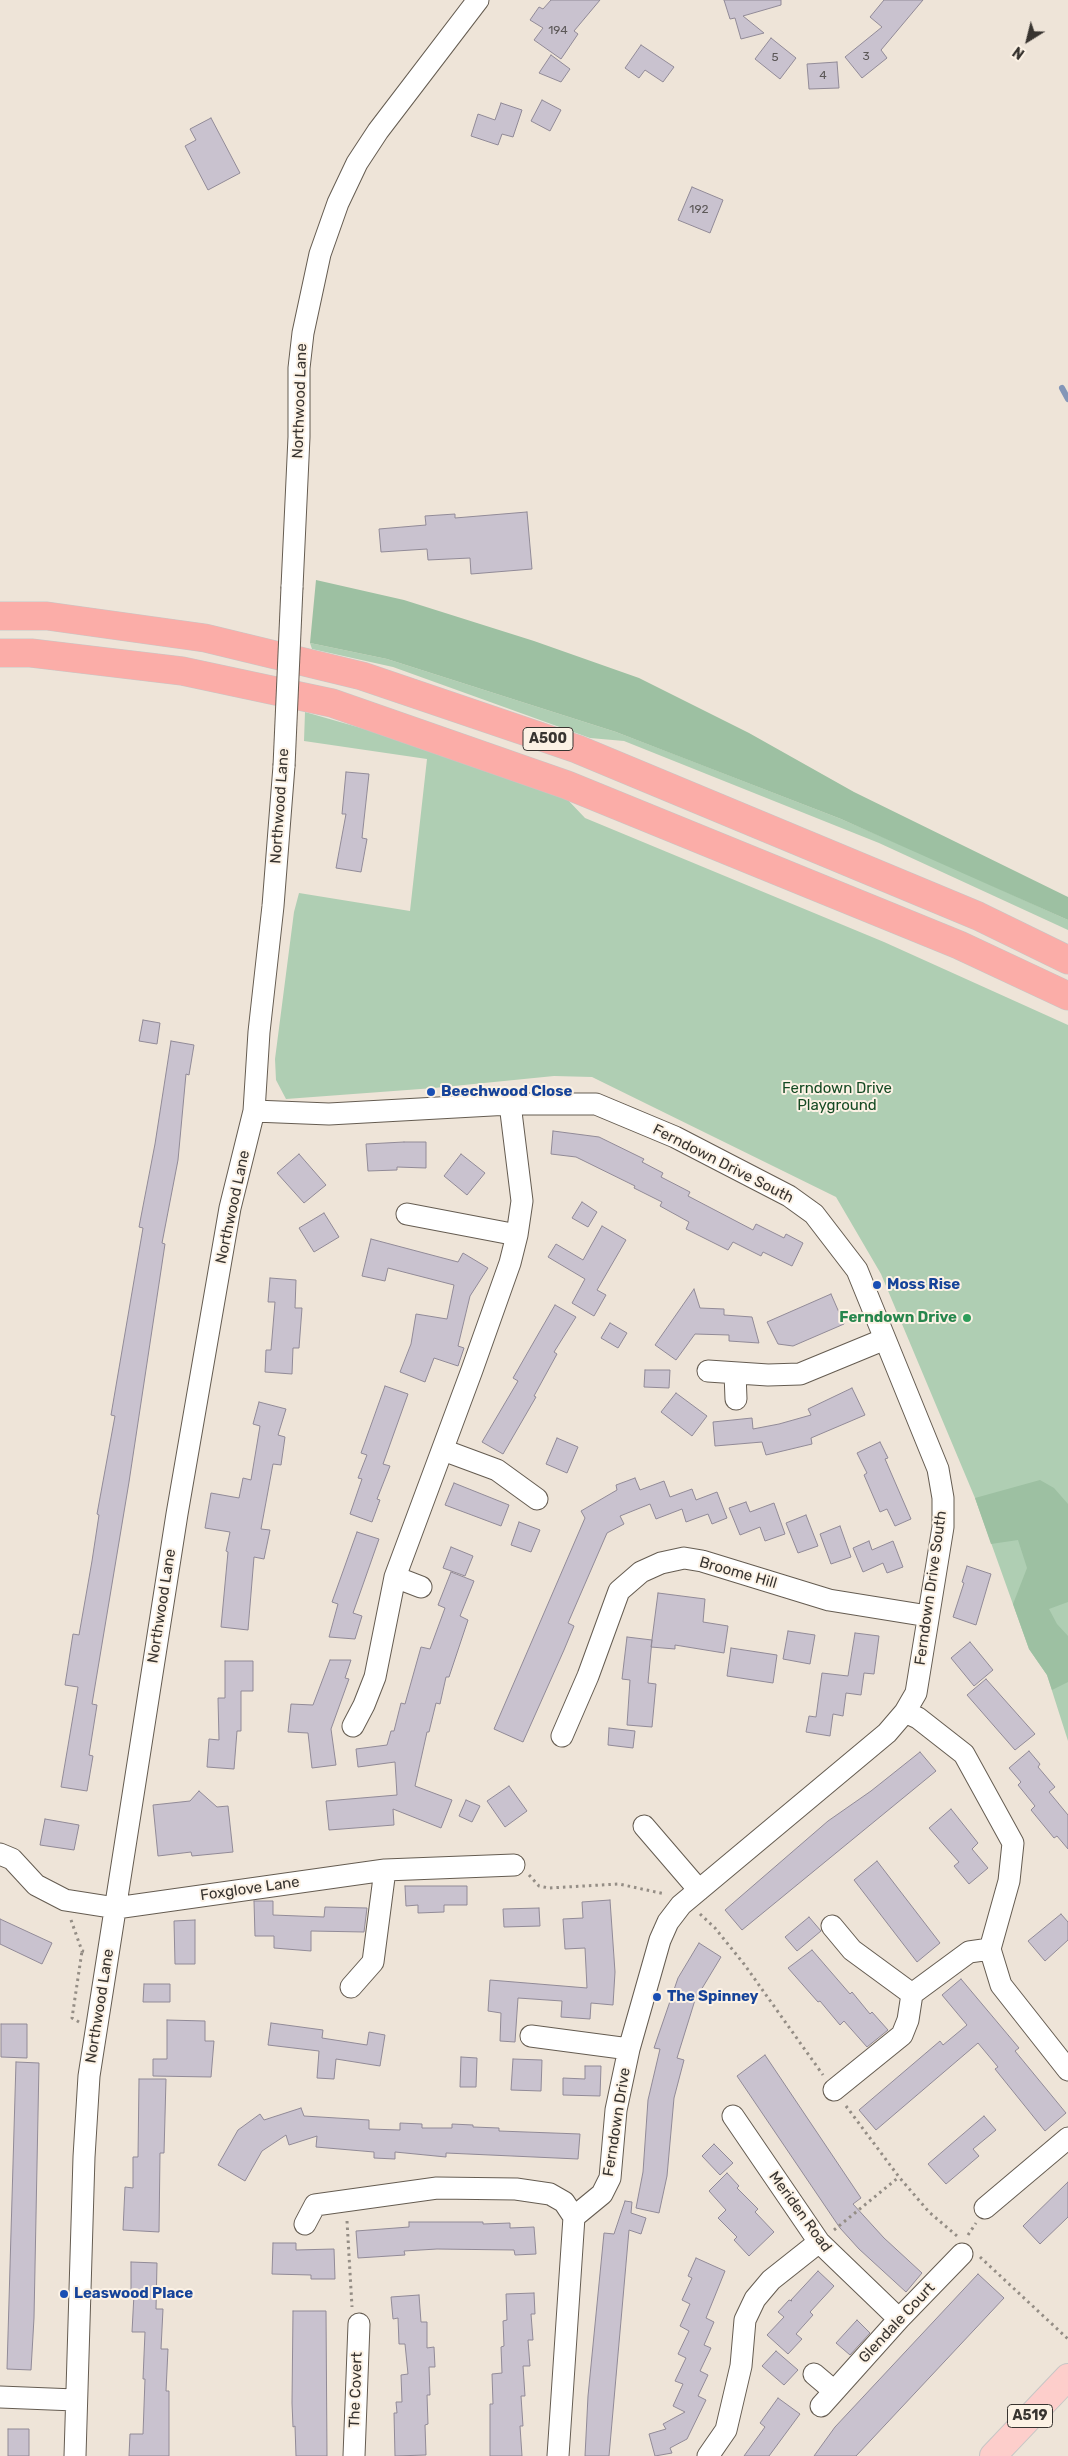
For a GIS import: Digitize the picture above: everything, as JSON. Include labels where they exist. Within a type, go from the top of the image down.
[{"type":"highway","name":"A500","points":[[0,616],[47,616],[205,638],[362,676],[577,749],[978,916],[1068,960]]},
{"type":"highway","name":"A500","points":[[0,653],[31,653],[182,671],[332,703],[567,785],[959,945],[1068,996]]},
{"type":"main road","name":"A519","points":[[993,2456],[1068,2377]]},
{"type":"street","name":"Northwood Lane","points":[[75,2456],[75,2400],[84,2157],[90,2076],[177,1514],[230,1208],[254,1111],[259,1032],[273,906],[284,766],[303,333],[320,254],[338,204],[357,163],[378,131],[478,0]]},
{"type":"street","name":"Ferndown Drive South","points":[[254,1111],[329,1114],[510,1104],[596,1104],[675,1136],[789,1196],[814,1214],[857,1270],[938,1469],[943,1498],[943,1527],[916,1693],[905,1712],[887,1733],[681,1905]]},
{"type":"street","points":[[353,1726],[370,1692],[375,1676],[395,1577],[510,1263],[517,1235],[522,1200],[510,1104]]},
{"type":"street","points":[[407,1214],[517,1235]]},
{"type":"street","points":[[708,1371],[800,1374],[886,1339]]},
{"type":"street","points":[[735,1373],[736,1399]]},
{"type":"street","points":[[443,1450],[497,1470],[536,1499]]},
{"type":"street","name":"Broome Hill","points":[[562,1736],[588,1676],[619,1590],[641,1572],[661,1563],[684,1558],[702,1561],[829,1600],[928,1616]]},
{"type":"street","points":[[395,1577],[421,1587]]},
{"type":"street","points":[[905,1712],[918,1718],[964,1754],[1013,1843],[1009,1881],[990,1949],[1001,1985],[1068,2070]]},
{"type":"street","points":[[644,1826],[699,1890]]},
{"type":"street","name":"Foxglove Lane","points":[[0,1854],[12,1859],[36,1885],[65,1900],[116,1908],[385,1870],[514,1865]]},
{"type":"street","points":[[351,1987],[373,1962],[385,1870]]},
{"type":"street","name":"Ferndown Drive","points":[[574,2217],[602,2194],[610,2178],[616,2110],[629,2049],[660,1940],[668,1922],[681,1905]]},
{"type":"street","points":[[832,1926],[852,1950],[912,1994]]},
{"type":"street","points":[[834,2090],[902,2035],[908,2020],[912,1994],[969,1952],[990,1949]]},
{"type":"street","points":[[531,2036],[629,2049]]},
{"type":"street","name":"Meriden Road","points":[[733,2116],[819,2242],[899,2319]]},
{"type":"street","points":[[985,2208],[1068,2138]]},
{"type":"street","points":[[305,2224],[315,2205],[437,2188],[516,2189],[550,2194],[564,2202],[574,2217],[558,2456]]},
{"type":"street","points":[[708,2456],[726,2430],[741,2366],[745,2320],[755,2299],[771,2280],[819,2242]]},
{"type":"street","name":"Glendale Court","points":[[814,2374],[827,2399],[899,2319],[968,2250]]},
{"type":"street","name":"The Covert","points":[[354,2456],[359,2324]]},
{"type":"street","points":[[0,2396],[75,2400]]},
{"type":"path","points":[[514,1865],[532,1877],[540,1886],[549,1888],[619,1884],[671,1895],[681,1905],[698,1912],[715,1928],[744,1964],[834,2090],[899,2177],[929,2212],[968,2250],[1068,2339]]},
{"type":"path","points":[[73,1901],[68,1914],[82,1952],[108,1956]]},
{"type":"path","points":[[819,2242],[899,2177]]},
{"type":"path","points":[[345,2200],[352,2309],[359,2324]]},
{"type":"green space","points":[[316,580],[404,600],[534,641],[639,678],[749,733],[854,792],[1068,897],[1068,920],[841,819],[616,732],[387,659],[310,643]]},
{"type":"green space","points":[[310,643],[387,659],[616,732],[841,819],[938,861],[1068,920],[1068,930],[879,843],[624,741],[590,738],[393,667],[312,649]]},
{"type":"green space","name":"Ferndown Drive Playground","points":[[305,712],[424,746],[566,798],[585,818],[884,942],[1068,1025],[1068,1741],[1047,1675],[1029,1649],[975,1498],[881,1274],[836,1197],[592,1077],[554,1076],[434,1088],[286,1099],[276,1080],[275,1059],[294,912],[299,893],[410,911],[427,759],[304,741]]},
{"type":"green space","points":[[1040,1480],[1054,1488],[1068,1504],[1068,1602],[1049,1609],[1057,1624],[1068,1636],[1068,1682],[1052,1690],[1047,1675],[1029,1649],[1013,1604],[1027,1568],[1018,1540],[991,1544],[975,1498]]},
{"type":"building","points":[[551,0],[600,0],[574,31],[578,34],[561,59],[534,40],[543,28],[530,20],[539,7],[543,9]]},
{"type":"building","points":[[724,0],[781,0],[781,5],[743,16],[764,33],[741,39],[735,18],[730,19]]},
{"type":"building","points":[[884,0],[923,0],[881,50],[887,58],[862,78],[845,57],[882,27],[870,17]]},
{"type":"building","points":[[771,38],[796,58],[780,79],[755,59]]},
{"type":"building","points":[[641,45],[674,67],[663,82],[645,70],[639,78],[625,68]]},
{"type":"building","points":[[551,55],[570,69],[561,82],[539,73]]},
{"type":"building","points":[[837,62],[839,88],[809,89],[807,64]]},
{"type":"building","points":[[542,100],[561,110],[550,131],[531,121]]},
{"type":"building","points":[[501,103],[522,110],[513,137],[502,134],[498,145],[471,136],[478,114],[495,120]]},
{"type":"building","points":[[211,118],[240,173],[208,190],[185,146],[196,140],[190,129]]},
{"type":"building","points":[[692,187],[723,200],[710,233],[678,220]]},
{"type":"building","points":[[527,512],[532,569],[471,574],[470,558],[428,560],[427,549],[381,552],[379,529],[426,525],[425,516],[455,514],[455,518]]},
{"type":"building","points":[[346,772],[369,774],[362,838],[367,839],[361,872],[336,868],[346,814],[342,814]]},
{"type":"building","points":[[143,1020],[160,1023],[157,1044],[139,1041]]},
{"type":"building","points":[[171,1041],[194,1045],[189,1075],[186,1074],[178,1160],[162,1243],[165,1244],[129,1482],[92,1704],[97,1705],[89,1755],[93,1756],[87,1791],[61,1787],[78,1687],[65,1685],[73,1634],[79,1635],[92,1561],[99,1515],[97,1514],[115,1416],[111,1415],[143,1228],[139,1227],[155,1144]]},
{"type":"building","points":[[553,1131],[599,1137],[644,1159],[642,1162],[663,1173],[661,1177],[690,1192],[688,1196],[753,1230],[756,1224],[784,1238],[786,1234],[803,1243],[792,1266],[763,1252],[761,1256],[733,1242],[728,1250],[686,1229],[689,1222],[660,1206],[662,1202],[634,1188],[635,1186],[576,1157],[551,1154]]},
{"type":"building","points":[[426,1142],[426,1168],[397,1167],[397,1170],[368,1171],[366,1144]]},
{"type":"building","points":[[299,1154],[326,1185],[304,1203],[277,1173]]},
{"type":"building","points":[[461,1154],[485,1173],[467,1195],[444,1176]]},
{"type":"building","points":[[582,1202],[597,1212],[588,1227],[572,1218]]},
{"type":"building","points":[[324,1213],[339,1237],[314,1252],[299,1228]]},
{"type":"building","points":[[602,1226],[626,1240],[597,1290],[606,1295],[594,1316],[572,1303],[585,1279],[548,1257],[556,1244],[583,1260]]},
{"type":"building","points":[[371,1239],[458,1262],[463,1253],[488,1268],[470,1296],[458,1346],[464,1348],[458,1366],[434,1358],[425,1382],[400,1372],[411,1344],[416,1314],[447,1319],[454,1285],[388,1268],[385,1281],[362,1276]]},
{"type":"building","points":[[270,1278],[296,1280],[295,1308],[302,1308],[299,1348],[293,1348],[292,1374],[265,1372],[266,1350],[271,1350],[275,1302],[268,1302]]},
{"type":"building","points":[[694,1289],[700,1308],[724,1309],[724,1315],[752,1317],[759,1343],[729,1341],[729,1335],[695,1334],[676,1360],[655,1345]]},
{"type":"building","points":[[831,1294],[844,1324],[793,1346],[778,1344],[767,1322]]},
{"type":"building","points":[[555,1305],[576,1317],[554,1352],[557,1354],[534,1396],[536,1397],[503,1454],[482,1442],[518,1381],[513,1378]]},
{"type":"building","points":[[610,1323],[627,1333],[618,1348],[601,1338]]},
{"type":"building","points":[[645,1370],[670,1370],[669,1388],[644,1387]]},
{"type":"building","points":[[385,1386],[408,1394],[383,1464],[390,1466],[377,1499],[380,1500],[372,1522],[350,1514],[362,1479],[358,1478],[367,1455],[361,1453]]},
{"type":"building","points":[[852,1388],[865,1415],[811,1438],[812,1444],[766,1455],[762,1442],[715,1446],[713,1422],[752,1418],[753,1429],[779,1424],[811,1415],[808,1409]]},
{"type":"building","points":[[676,1393],[707,1416],[692,1436],[661,1412]]},
{"type":"building","points":[[259,1402],[286,1409],[278,1435],[285,1437],[281,1465],[273,1464],[261,1529],[270,1530],[264,1559],[254,1557],[248,1630],[221,1627],[228,1552],[226,1551],[230,1532],[205,1528],[211,1493],[239,1498],[243,1478],[251,1480],[260,1426],[253,1424]]},
{"type":"building","points":[[557,1438],[578,1447],[567,1473],[546,1464]]},
{"type":"building","points":[[880,1442],[888,1458],[885,1459],[911,1519],[895,1526],[887,1509],[880,1512],[864,1475],[867,1473],[857,1453]]},
{"type":"building","points":[[635,1478],[640,1490],[664,1481],[670,1497],[692,1489],[696,1500],[717,1492],[727,1518],[712,1524],[708,1514],[686,1522],[682,1509],[656,1519],[650,1504],[620,1516],[624,1524],[607,1533],[568,1623],[574,1626],[523,1742],[494,1729],[585,1518],[581,1511],[617,1490],[616,1485]]},
{"type":"building","points":[[454,1483],[509,1505],[501,1526],[445,1505]]},
{"type":"building","points":[[746,1502],[750,1512],[774,1503],[785,1534],[765,1541],[760,1527],[740,1535],[729,1508]]},
{"type":"building","points":[[806,1515],[818,1546],[798,1553],[786,1523]]},
{"type":"building","points":[[519,1522],[540,1530],[531,1552],[511,1545]]},
{"type":"building","points":[[840,1526],[851,1557],[831,1564],[820,1534]]},
{"type":"building","points":[[357,1532],[379,1539],[353,1613],[362,1616],[355,1639],[329,1637],[338,1604],[332,1602]]},
{"type":"building","points":[[869,1541],[872,1550],[893,1541],[903,1567],[887,1573],[883,1563],[863,1572],[853,1548]]},
{"type":"building","points":[[451,1547],[473,1556],[465,1576],[443,1568]]},
{"type":"building","points":[[967,1566],[991,1574],[976,1625],[953,1617],[964,1583],[962,1582]]},
{"type":"building","points":[[451,1572],[474,1581],[460,1616],[468,1620],[449,1677],[446,1677],[440,1704],[436,1703],[429,1732],[427,1732],[415,1786],[452,1800],[441,1828],[393,1809],[394,1825],[329,1830],[326,1801],[397,1795],[395,1762],[358,1767],[356,1749],[387,1745],[391,1731],[394,1731],[401,1703],[405,1704],[421,1647],[430,1649],[445,1608],[438,1605]]},
{"type":"building","points":[[658,1593],[705,1599],[703,1622],[728,1626],[724,1653],[675,1645],[675,1649],[651,1647]]},
{"type":"building","points":[[788,1631],[815,1635],[810,1664],[783,1659]]},
{"type":"building","points":[[855,1633],[879,1636],[874,1674],[864,1673],[861,1695],[846,1693],[843,1716],[833,1714],[830,1736],[806,1732],[809,1716],[816,1717],[822,1673],[848,1676]]},
{"type":"building","points":[[627,1637],[652,1640],[648,1683],[656,1684],[652,1727],[627,1725],[630,1680],[622,1679]]},
{"type":"building","points":[[970,1642],[993,1670],[974,1686],[951,1658]]},
{"type":"building","points":[[731,1648],[777,1655],[773,1683],[727,1676]]},
{"type":"building","points":[[330,1660],[351,1660],[345,1678],[349,1679],[331,1729],[336,1765],[312,1768],[308,1733],[288,1732],[291,1704],[313,1705]]},
{"type":"building","points":[[225,1661],[253,1661],[253,1691],[241,1691],[241,1731],[237,1731],[234,1769],[207,1767],[209,1739],[219,1740],[218,1698],[225,1698]]},
{"type":"building","points":[[986,1679],[1035,1734],[1015,1750],[967,1695]]},
{"type":"building","points":[[609,1728],[635,1731],[633,1748],[608,1745]]},
{"type":"building","points":[[1029,1751],[1040,1764],[1038,1767],[1055,1787],[1049,1792],[1068,1815],[1068,1849],[1057,1836],[1054,1838],[1031,1810],[1035,1806],[1018,1785],[1021,1782],[1009,1768]]},
{"type":"building","points":[[920,1752],[936,1771],[742,1930],[725,1910],[828,1821],[871,1791]]},
{"type":"building","points":[[509,1786],[527,1811],[505,1827],[487,1801]]},
{"type":"building","points":[[199,1791],[217,1807],[228,1806],[233,1852],[192,1856],[191,1852],[158,1856],[153,1805],[190,1801]]},
{"type":"building","points":[[466,1800],[480,1806],[472,1822],[459,1816]]},
{"type":"building","points":[[951,1809],[978,1843],[972,1849],[988,1868],[969,1884],[954,1866],[959,1862],[929,1828]]},
{"type":"building","points":[[45,1819],[79,1825],[74,1850],[40,1845]]},
{"type":"building","points":[[877,1861],[940,1943],[917,1962],[854,1880]]},
{"type":"building","points":[[405,1886],[467,1886],[467,1905],[444,1905],[444,1912],[418,1913],[418,1905],[406,1906]]},
{"type":"building","points":[[610,1900],[615,1972],[613,2005],[591,2003],[590,2019],[561,2017],[562,2001],[518,1998],[515,2042],[500,2041],[501,2013],[488,2011],[490,1980],[587,1988],[585,1948],[565,1949],[563,1919],[583,1918],[582,1902]]},
{"type":"building","points":[[254,1901],[273,1901],[273,1915],[324,1917],[325,1907],[367,1908],[364,1932],[311,1931],[311,1951],[274,1948],[274,1936],[255,1936]]},
{"type":"building","points":[[539,1908],[540,1926],[504,1927],[503,1909]]},
{"type":"building","points":[[1061,1914],[1068,1922],[1068,1940],[1045,1961],[1028,1941]]},
{"type":"building","points":[[809,1917],[821,1931],[797,1951],[785,1937]]},
{"type":"building","points":[[0,1919],[52,1943],[42,1964],[0,1944]]},
{"type":"building","points":[[195,1920],[195,1964],[175,1964],[174,1921]]},
{"type":"building","points":[[699,1943],[721,1957],[695,2000],[677,2058],[684,2060],[674,2098],[667,2176],[659,2213],[636,2208],[643,2172],[648,2100],[660,2049],[654,2048],[678,1978]]},
{"type":"building","points":[[812,1950],[850,1994],[852,1992],[870,2014],[872,2012],[888,2030],[867,2047],[844,2021],[840,2025],[788,1968]]},
{"type":"building","points":[[961,1979],[1019,2048],[1015,2051],[1066,2113],[1045,2131],[995,2069],[998,2067],[978,2043],[876,2130],[859,2110],[940,2041],[943,2045],[967,2025],[942,1995]]},
{"type":"building","points":[[144,1984],[170,1984],[170,2002],[143,2002]]},
{"type":"building","points":[[167,2020],[205,2021],[205,2041],[214,2041],[211,2077],[153,2076],[153,2059],[167,2059]]},
{"type":"building","points":[[271,2023],[323,2030],[322,2038],[367,2045],[369,2032],[385,2035],[380,2066],[336,2059],[334,2079],[317,2078],[319,2051],[268,2045]]},
{"type":"building","points":[[1,2024],[27,2024],[27,2058],[1,2057]]},
{"type":"building","points":[[765,2055],[861,2198],[853,2204],[884,2238],[922,2273],[906,2292],[859,2249],[840,2228],[737,2076]]},
{"type":"building","points":[[461,2057],[477,2058],[476,2087],[460,2087]]},
{"type":"building","points":[[513,2059],[542,2060],[541,2091],[511,2090]]},
{"type":"building","points":[[16,2062],[39,2063],[34,2318],[31,2370],[7,2369]]},
{"type":"building","points":[[585,2066],[601,2066],[600,2096],[563,2095],[563,2078],[585,2079]]},
{"type":"building","points":[[139,2079],[166,2079],[164,2153],[160,2153],[159,2232],[123,2230],[125,2187],[133,2188],[133,2157],[138,2157]]},
{"type":"building","points":[[301,2108],[304,2116],[369,2120],[369,2129],[400,2130],[400,2123],[422,2124],[422,2128],[452,2128],[452,2124],[499,2128],[499,2131],[580,2134],[578,2159],[446,2153],[446,2157],[395,2152],[395,2159],[374,2158],[374,2152],[316,2147],[317,2136],[289,2145],[286,2135],[262,2151],[245,2181],[218,2165],[238,2130],[260,2114],[264,2120]]},
{"type":"building","points":[[984,2116],[996,2130],[973,2149],[979,2156],[946,2184],[928,2164]]},
{"type":"building","points":[[714,2144],[733,2163],[720,2175],[702,2156]]},
{"type":"building","points":[[727,2173],[739,2186],[737,2188],[758,2209],[755,2212],[774,2232],[749,2256],[734,2240],[737,2237],[718,2218],[726,2210],[709,2191]]},
{"type":"building","points":[[1068,2182],[1068,2217],[1040,2244],[1023,2226]]},
{"type":"building","points":[[625,2201],[632,2202],[631,2213],[646,2218],[641,2234],[629,2230],[609,2456],[585,2456],[588,2396],[604,2233],[614,2234]]},
{"type":"building","points":[[409,2222],[510,2223],[510,2228],[534,2227],[536,2254],[515,2255],[514,2250],[437,2249],[404,2251],[405,2255],[358,2258],[356,2231],[409,2227]]},
{"type":"building","points":[[273,2243],[296,2243],[296,2250],[334,2249],[335,2279],[311,2279],[311,2275],[272,2274]]},
{"type":"building","points":[[696,2258],[725,2271],[706,2318],[714,2322],[704,2345],[711,2348],[700,2371],[708,2375],[698,2396],[706,2400],[687,2439],[670,2448],[672,2453],[655,2456],[649,2434],[666,2429],[663,2424],[685,2412],[673,2406],[683,2384],[675,2381],[686,2358],[678,2354],[689,2331],[680,2326],[690,2304],[682,2300],[692,2278],[688,2276]]},
{"type":"building","points":[[131,2262],[157,2263],[156,2309],[163,2309],[161,2349],[168,2349],[166,2391],[169,2391],[169,2456],[129,2456],[130,2434],[143,2434],[145,2379],[143,2379],[145,2332],[132,2332],[134,2294],[131,2293]]},
{"type":"building","points":[[818,2271],[834,2286],[810,2312],[813,2315],[796,2334],[802,2339],[788,2354],[767,2335],[784,2317],[778,2312],[789,2300],[792,2301]]},
{"type":"building","points":[[978,2274],[1004,2298],[856,2456],[814,2456],[835,2427]]},
{"type":"building","points":[[534,2293],[535,2314],[531,2314],[533,2340],[528,2340],[530,2366],[523,2366],[525,2396],[521,2396],[523,2426],[520,2426],[522,2456],[490,2456],[490,2404],[493,2404],[492,2374],[502,2373],[503,2321],[507,2320],[506,2294]]},
{"type":"building","points":[[419,2295],[421,2322],[427,2322],[427,2348],[434,2347],[435,2367],[429,2367],[430,2395],[427,2395],[428,2424],[425,2425],[426,2455],[395,2456],[394,2413],[397,2413],[396,2402],[402,2402],[401,2375],[408,2374],[405,2344],[399,2344],[398,2318],[393,2319],[391,2297]]},
{"type":"building","points":[[293,2311],[326,2311],[327,2456],[296,2456],[292,2403]]},
{"type":"building","points":[[857,2320],[870,2333],[850,2355],[836,2343]]},
{"type":"building","points":[[776,2351],[798,2370],[784,2385],[762,2366]]},
{"type":"building","points":[[778,2398],[800,2414],[769,2456],[744,2456],[765,2427],[760,2423]]},
{"type":"building","points":[[8,2429],[29,2429],[29,2456],[8,2456]]},
{"type":"waterway","points":[[1062,388],[1068,399]]},
{"type":"place","name":"Beechwood Close","points":[[431,1092]]},
{"type":"place","name":"Moss Rise","points":[[877,1285]]},
{"type":"place","name":"Ferndown Drive","points":[[967,1318]]},
{"type":"place","name":"The Spinney","points":[[657,1997]]},
{"type":"place","name":"Leaswood Place","points":[[64,2294]]}]
